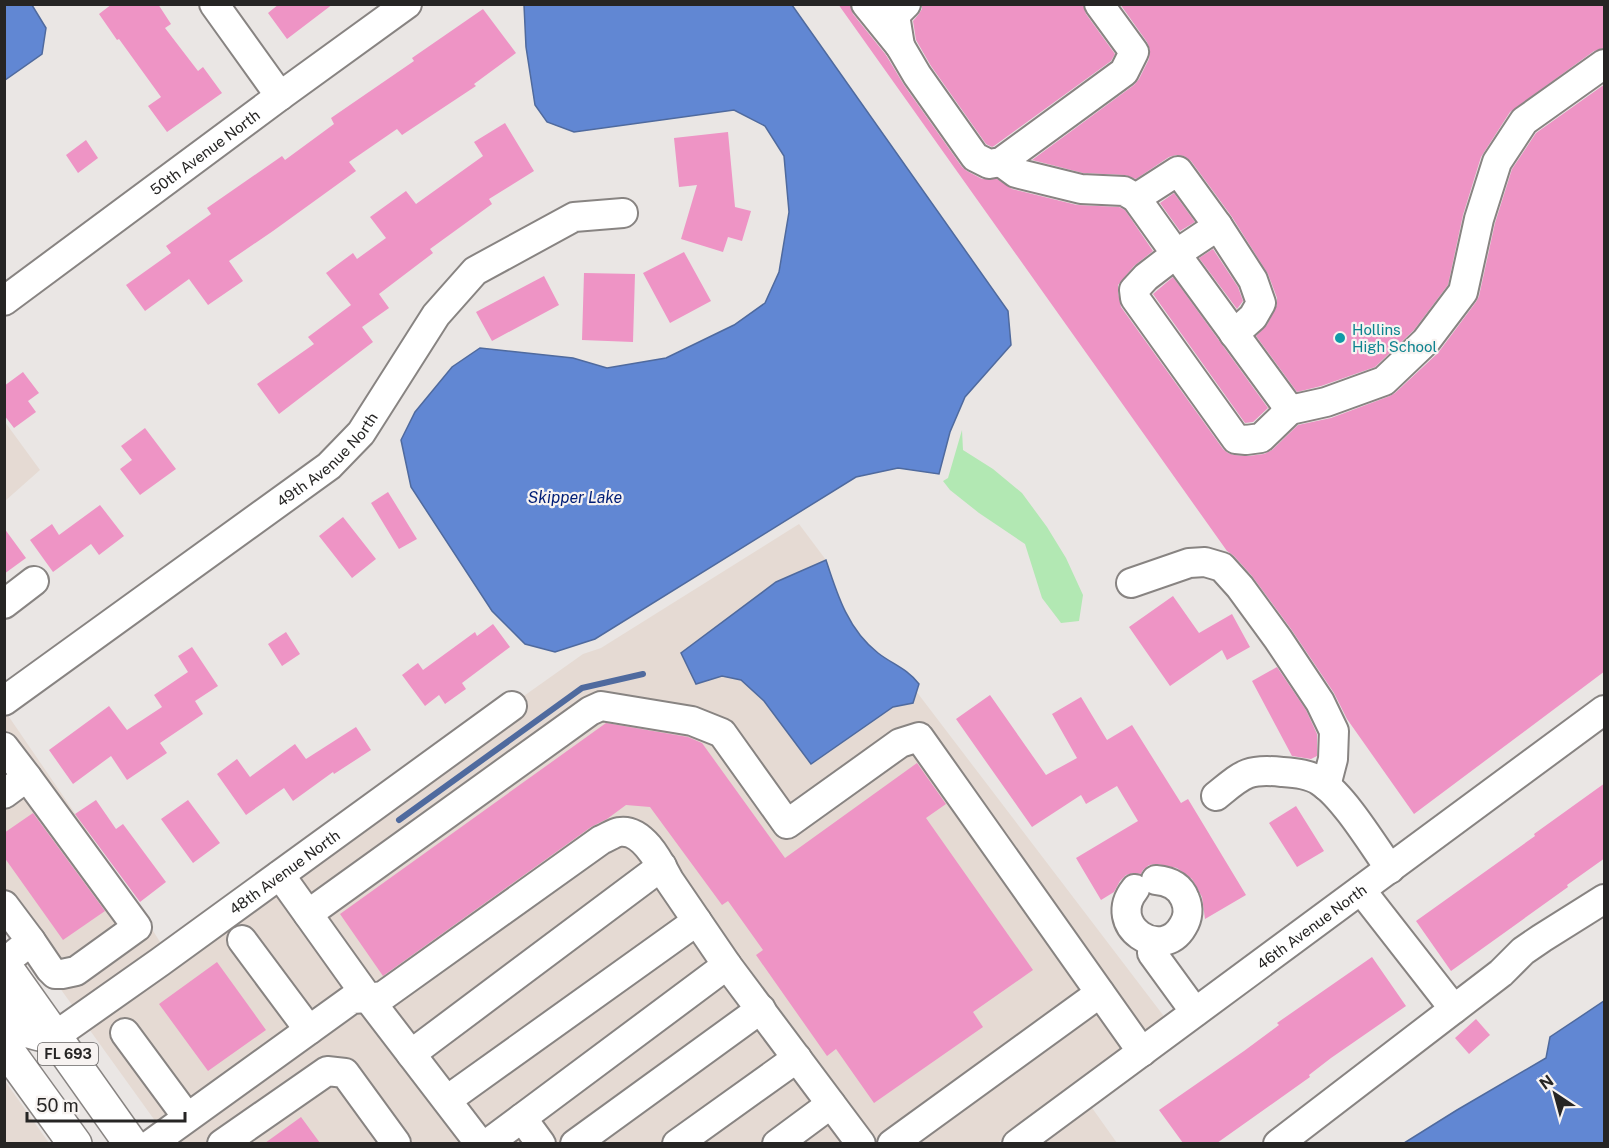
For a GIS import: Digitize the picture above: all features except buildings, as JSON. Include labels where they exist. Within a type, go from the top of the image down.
[{"type":"main road","name":"FL 693","points":[[4,963],[131,1143]]},
{"type":"main road","points":[[4,1009],[18,1026],[34,1034],[55,1036]]},
{"type":"main road","name":"FL 693","points":[[4,1046],[75,1143]]},
{"type":"street","points":[[214,4],[280,96]]},
{"type":"street","name":"50th Avenue North","points":[[4,301],[407,4]]},
{"type":"street","points":[[866,4],[900,46],[917,75],[975,157],[988,164],[1000,162],[1124,72],[1134,52],[1099,4]]},
{"type":"street","points":[[897,8],[900,46]]},
{"type":"street","points":[[1218,226],[1146,277],[1134,290],[1135,298],[1236,439],[1261,438],[1290,410],[1326,402],[1384,381],[1426,341],[1463,292],[1479,219],[1502,153],[1524,121],[1605,64]]},
{"type":"street","points":[[1000,162],[1016,173],[1081,189],[1124,191],[1136,198],[1290,410]]},
{"type":"street","points":[[1136,198],[1178,171],[1218,226],[1253,280],[1261,303],[1253,317],[1234,333]]},
{"type":"street","name":"49th Avenue North","points":[[7,693],[329,466],[361,433],[436,315],[475,271],[574,217],[623,213]]},
{"type":"street","points":[[1131,583],[1189,563],[1205,562],[1222,567],[1240,587],[1278,639],[1320,702],[1334,731],[1333,759],[1326,786]]},
{"type":"street","points":[[4,604],[34,581]]},
{"type":"street","name":"48th Avenue North","points":[[55,1036],[513,706]]},
{"type":"street","points":[[308,914],[580,718],[601,706],[692,721],[722,733],[787,824],[900,743],[919,737],[1142,1052]]},
{"type":"street","name":"46th Avenue North","points":[[1017,1143],[1053,1133],[1142,1052],[1605,710]]},
{"type":"street","points":[[4,747],[137,927],[160,962]]},
{"type":"street","points":[[1216,796],[1234,780],[1260,770],[1311,777],[1326,786],[1349,812],[1390,869]]},
{"type":"street","points":[[4,794],[27,777]]},
{"type":"street","points":[[151,1143],[352,999],[382,996],[601,840],[621,832],[632,834],[647,843],[669,880],[727,964],[861,1143]]},
{"type":"street","points":[[411,1054],[662,866]]},
{"type":"street","points":[[280,875],[368,998],[480,1143]]},
{"type":"street","points":[[1166,881],[1175,885],[1182,892],[1188,911],[1186,921],[1174,937],[1154,942],[1135,933],[1126,914],[1127,904],[1131,895],[1145,885],[1166,881]]},
{"type":"street","points":[[1361,890],[1454,1009]]},
{"type":"street","points":[[1278,1143],[1501,973],[1523,951],[1605,898]]},
{"type":"street","points":[[4,905],[55,974],[76,970],[137,927]]},
{"type":"street","points":[[447,1100],[697,921]]},
{"type":"street","points":[[242,940],[309,1030]]},
{"type":"street","points":[[4,963],[31,941]]},
{"type":"street","points":[[1154,942],[1152,952],[1195,1012]]},
{"type":"street","points":[[487,1143],[727,964]]},
{"type":"street","points":[[892,1143],[1100,993]]},
{"type":"street","points":[[575,1143],[761,1009]]},
{"type":"street","points":[[124,1033],[187,1117]]},
{"type":"street","points":[[677,1143],[797,1058]]},
{"type":"street","points":[[222,1143],[327,1071],[345,1073],[396,1143]]},
{"type":"street","points":[[777,1143],[831,1104]]},
{"type":"street","points":[[522,1118],[541,1143]]},
{"type":"shaded area","points":[[5,422],[40,470],[4,501]]},
{"type":"shaded area","points":[[799,524],[826,560],[776,582],[722,676],[741,680],[764,701],[811,764],[893,707],[913,703],[916,691],[1166,1019],[996,1144],[171,1143],[89,1029],[528,709],[521,698],[583,654],[601,648]]},
{"type":"shaded area","points":[[7,714],[122,882],[162,945],[75,1009],[5,912],[4,716]]},
{"type":"shaded area","points":[[5,1081],[49,1143],[5,1143]]},
{"type":"shaded area","points":[[1090,1105],[1117,1143],[1038,1144]]},
{"type":"green space","points":[[962,430],[963,450],[993,469],[1022,493],[1066,558],[1083,595],[1079,621],[1061,623],[1042,598],[1025,544],[979,513],[950,490],[943,481],[948,478]]},
{"type":"water","points":[[5,4],[32,5],[46,28],[42,54],[5,80]]},
{"type":"water","name":"Skipper Lake","points":[[524,5],[792,5],[1008,311],[1011,345],[965,397],[950,432],[939,474],[898,468],[856,477],[595,639],[555,652],[525,644],[492,611],[411,487],[401,440],[415,412],[452,367],[480,348],[573,358],[607,368],[666,358],[734,325],[765,303],[779,272],[789,212],[784,156],[765,126],[734,110],[574,132],[547,122],[535,105],[526,47]]},
{"type":"water","points":[[826,560],[839,598],[859,634],[878,653],[905,670],[919,684],[913,703],[893,707],[811,764],[764,701],[741,680],[722,676],[696,684],[681,653],[776,582]]},
{"type":"water","points":[[1604,1001],[1604,1143],[1404,1143],[1546,1058],[1550,1037]]},
{"type":"waterway","points":[[399,820],[582,688],[643,674]]},
{"type":"place","name":"Hollins High School","points":[[1340,338]]}]
